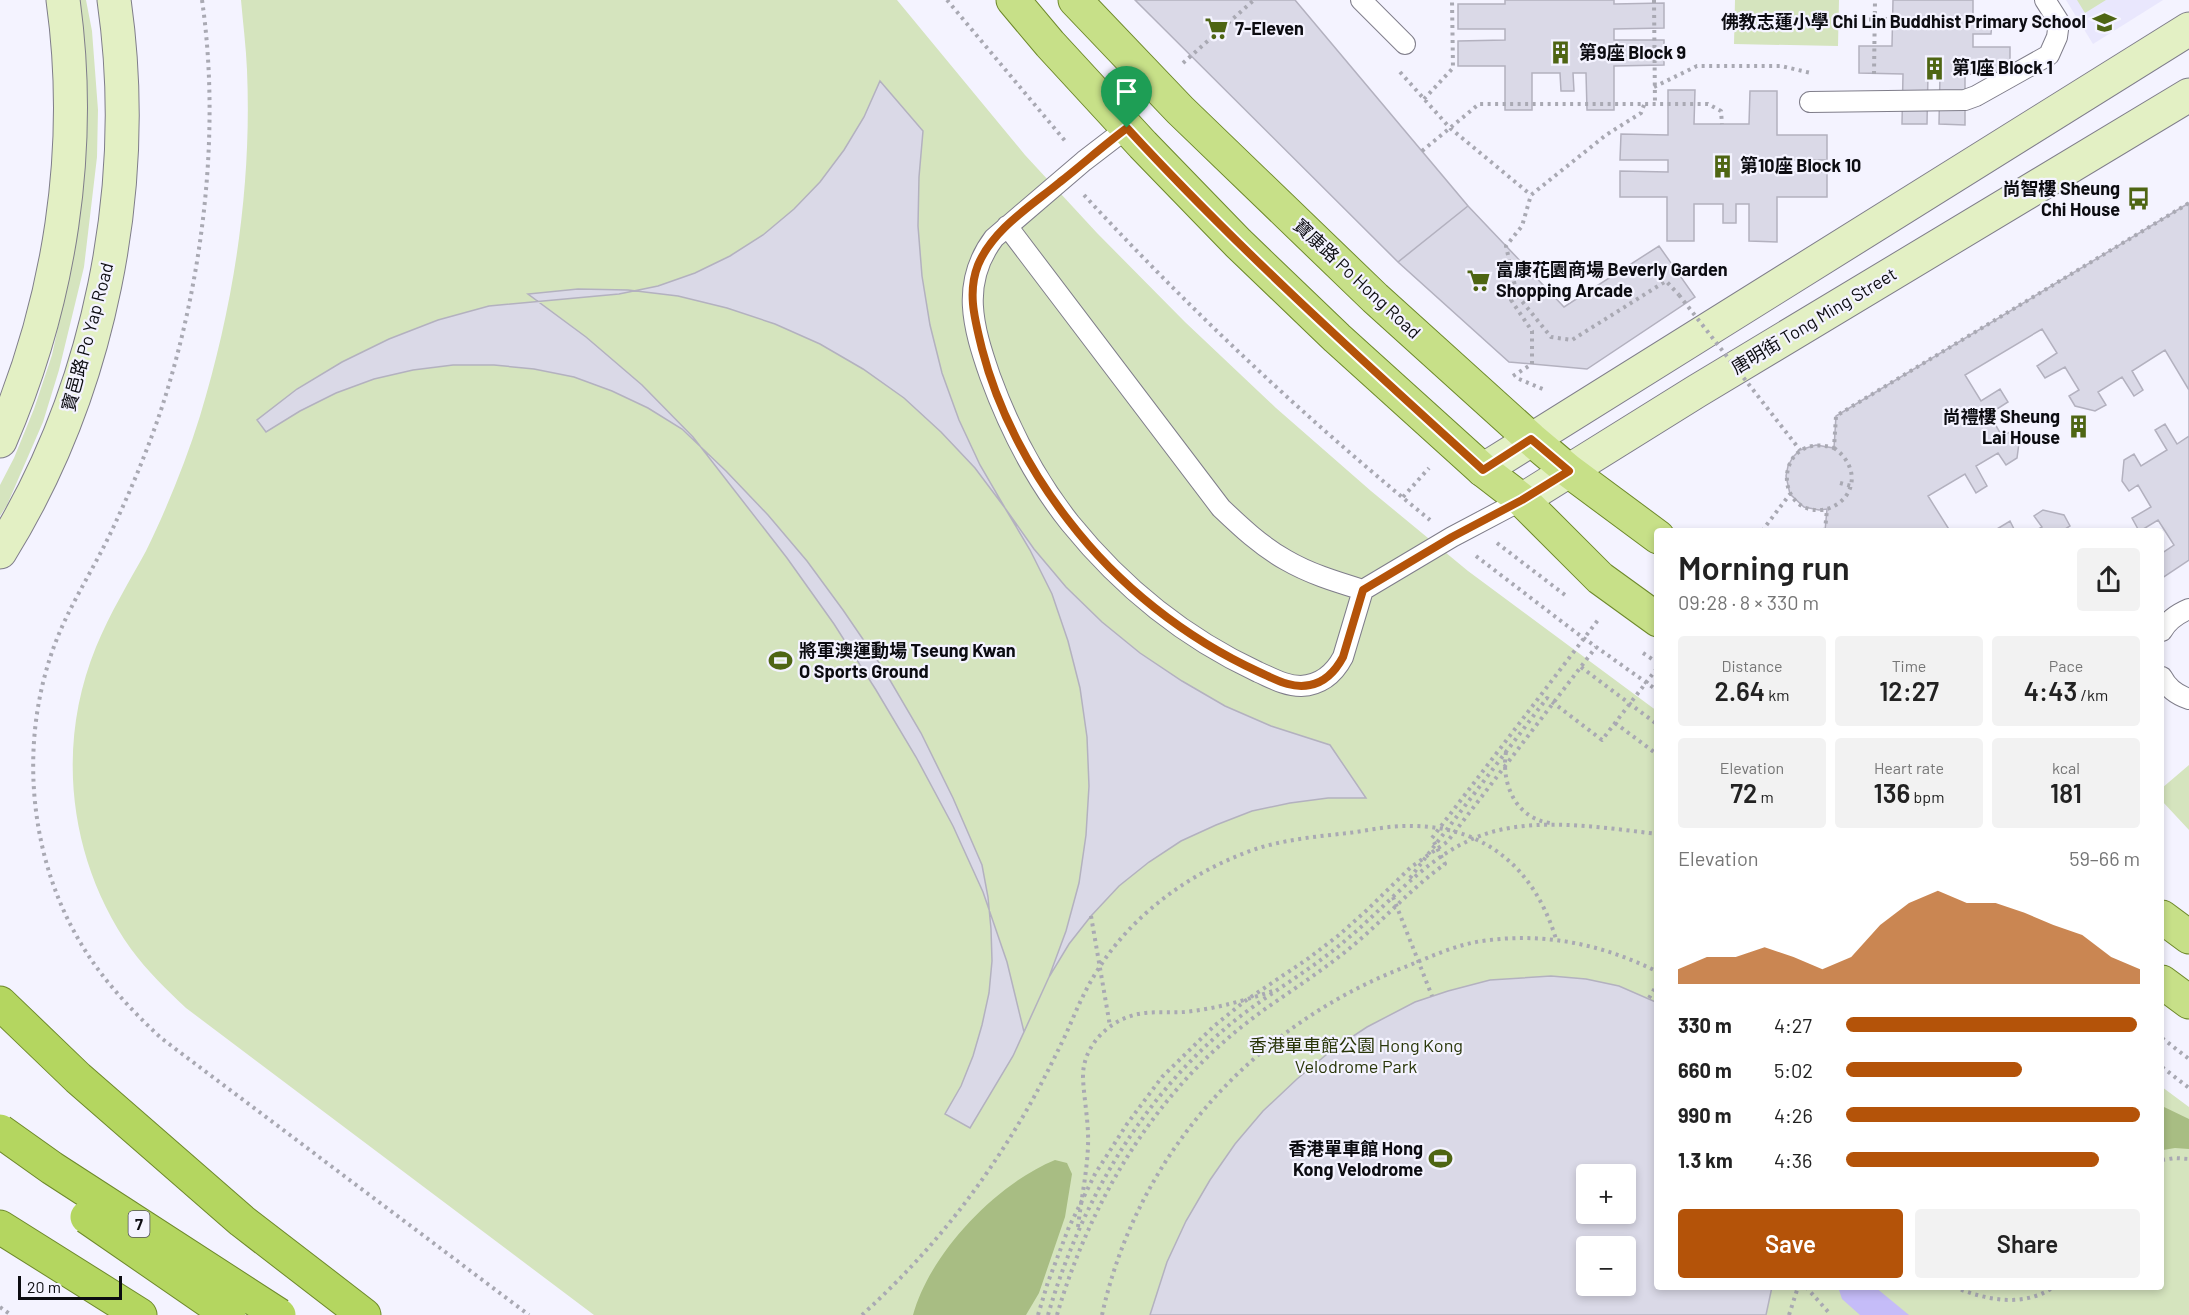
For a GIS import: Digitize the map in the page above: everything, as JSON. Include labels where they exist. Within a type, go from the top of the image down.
[{"type":"highway","points":[[0,1003],[78,1078],[242,1221],[364,1315]]},
{"type":"highway","name":"7","points":[[0,1131],[52,1168],[279,1315]]},
{"type":"highway","name":"7","points":[[0,1156],[229,1315]]},
{"type":"highway","points":[[0,1227],[140,1315]]},
{"type":"main road","points":[[0,441],[27,375],[37,341],[54,276],[64,219],[69,166],[70,83],[68,34],[63,0]]},
{"type":"main road","name":"寶邑路 Po Yap Road","points":[[0,552],[26,506],[63,424],[98,314],[111,250],[120,174],[122,96],[114,0]]},
{"type":"main road","points":[[1013,0],[1127,128],[1238,243],[1336,338],[1483,470],[1522,500],[1600,578],[1654,617]]},
{"type":"main road","name":"寶康路 Po Hong Road","points":[[1076,0],[1180,110],[1375,298],[1531,439],[1569,471],[1654,534]]},
{"type":"main road","points":[[1483,470],[2189,29]]},
{"type":"main road","name":"唐明街 Tong Ming Street","points":[[1522,500],[1697,391],[2189,95]]},
{"type":"main road","points":[[2164,918],[2189,937]]},
{"type":"main road","points":[[2164,983],[2189,1002]]},
{"type":"lane","points":[[1361,0],[1405,44]]},
{"type":"lane","points":[[1810,102],[1965,100],[1976,96],[2049,55],[2057,37],[2059,22],[2045,0]]},
{"type":"lane","points":[[1007,226],[1221,508],[1252,537],[1286,560],[1324,578],[1363,590],[1343,657],[1331,675],[1311,685],[1287,685],[1205,644],[1167,618],[1131,589],[1069,522],[1042,484],[1000,403],[985,360],[971,299],[973,283],[984,251],[1007,226],[1127,128]]},
{"type":"lane","name":"唐明街 Tong Ming Street","points":[[1363,590],[1522,500]]},
{"type":"lane","points":[[2164,628],[2178,613],[2189,609]]},
{"type":"lane","points":[[2164,681],[2179,696],[2189,699]]},
{"type":"path","points":[[202,0],[208,72],[208,140],[195,274],[178,351],[140,469],[112,531],[60,630],[46,673],[36,717],[33,762],[35,807],[43,851],[57,894],[76,935],[100,973],[129,1008],[161,1038],[529,1315]]},
{"type":"path","points":[[947,0],[1084,161]]},
{"type":"path","points":[[1177,69],[1254,0]]},
{"type":"path","points":[[1424,99],[1453,68],[1452,0]]},
{"type":"path","points":[[1654,0],[1654,105]]},
{"type":"path","points":[[1875,0],[1875,46]]},
{"type":"path","points":[[1839,20],[1893,19]]},
{"type":"path","points":[[1394,66],[1450,128],[1532,195]]},
{"type":"path","points":[[1654,87],[1697,66],[1781,66],[1814,73]]},
{"type":"path","points":[[1422,151],[1479,104],[1708,105],[1721,111],[1722,124]]},
{"type":"path","points":[[1644,105],[1641,113],[1606,135],[1532,195],[1522,226],[1506,246],[1518,295],[1551,337],[1572,340],[1666,281],[1800,450]]},
{"type":"path","points":[[1061,182],[1287,397],[1381,480],[1445,542],[1654,688]]},
{"type":"path","points":[[1834,448],[1836,416],[2189,203]]},
{"type":"path","points":[[1512,376],[1532,364],[1532,332],[1511,300],[1518,295]]},
{"type":"path","points":[[1816,445],[1834,448],[1844,456],[1851,471],[1851,486],[1843,500],[1827,509],[1819,510],[1804,507],[1790,494],[1786,476],[1788,466],[1800,450],[1816,445]]},
{"type":"path","points":[[1840,483],[1851,486]]},
{"type":"path","points":[[1764,528],[1790,494]]},
{"type":"path","points":[[1825,528],[1827,509]]},
{"type":"path","points":[[1057,1315],[1065,1287],[1086,1234],[1112,1183],[1142,1135],[1176,1089],[1226,1040],[1350,948],[1380,923],[1422,880],[1445,864],[1432,838],[1598,620]]},
{"type":"path","points":[[1038,1315],[1069,1227],[1095,1174],[1127,1124],[1162,1077],[1214,1026],[1245,1000],[1309,958],[1339,935],[1397,879],[1447,842],[1596,647]]},
{"type":"path","points":[[1581,667],[1654,722]]},
{"type":"path","points":[[1404,886],[1547,698],[1602,740],[1654,672]]},
{"type":"path","points":[[1615,723],[1654,752]]},
{"type":"path","points":[[1507,751],[1504,766],[1506,784],[1514,800],[1526,813],[1542,822],[1654,834]]},
{"type":"path","points":[[1048,1315],[1077,1231],[1103,1179],[1134,1130],[1169,1083],[1220,1032],[1250,1008],[1345,942],[1374,917],[1404,886],[1440,856],[1465,842],[1495,831],[1560,825]]},
{"type":"path","points":[[862,1315],[935,1242],[966,1203],[1024,1113],[1051,1065],[1083,994],[1100,965],[1121,938],[1145,914],[1172,892],[1200,874],[1230,859],[1263,847],[1296,839],[1407,826],[1440,828],[1479,840],[1501,854],[1520,871],[1536,892],[1548,914],[1556,939]]},
{"type":"path","points":[[1393,897],[1432,996]]},
{"type":"path","points":[[1091,916],[1110,1026]]},
{"type":"path","points":[[1102,1315],[1122,1246],[1143,1200],[1168,1157],[1203,1109],[1230,1079],[1267,1046],[1308,1016],[1351,990],[1381,976],[1444,951],[1481,941],[1518,937],[1556,939],[1593,946],[1629,958],[1654,970]]},
{"type":"path","points":[[1077,1231],[1088,1144],[1083,1076],[1084,1065],[1094,1043],[1110,1026],[1127,1017],[1206,1009],[1231,1004],[1283,987]]},
{"type":"path","points":[[1649,998],[1654,990]]},
{"type":"path","points":[[2164,1040],[2189,1059]]},
{"type":"path","points":[[2164,1069],[2189,1088]]},
{"type":"path","points":[[2164,1160],[2189,1159]]},
{"type":"path","points":[[1789,1315],[1797,1290]]},
{"type":"path","points":[[1809,1290],[1831,1315]]},
{"type":"path","points":[[1963,1290],[1993,1299],[2013,1300],[2032,1297],[2047,1290]]},
{"type":"path","points":[[0,1306],[11,1315]]},
{"type":"shaded area","name":"佛教志蓮小學 Chi Lin Buddhist Primary School","points":[[2066,0],[2163,0],[2093,44]]},
{"type":"shaded area","points":[[1839,1290],[1879,1290],[1909,1315],[1860,1315],[1842,1299]]},
{"type":"green space","points":[[76,0],[86,0],[92,31],[98,110],[97,157],[84,267],[59,370],[43,422],[0,516],[0,485],[34,409],[52,355],[75,249],[81,196]]},
{"type":"green space","name":"將軍澳運動場 Tseung Kwan O Sports Ground","points":[[241,0],[897,0],[1025,155],[1097,233],[1185,322],[1276,408],[1468,571],[1654,709],[1654,1290],[2164,1290],[2164,1088],[2189,1107],[2189,1315],[594,1315],[186,1008],[150,973],[131,949],[110,915],[94,879],[82,841],[75,802],[73,763],[75,724],[83,685],[101,634],[146,551],[169,501],[200,416],[222,331],[238,245],[247,158],[248,114]]},
{"type":"green space","points":[[1735,0],[1839,0],[1838,46],[1734,44]]},
{"type":"green space","points":[[2077,0],[2106,0],[2085,13]]},
{"type":"green space","points":[[2189,765],[2189,830],[2164,803],[2164,786]]},
{"type":"green space","points":[[2164,1107],[2189,1119],[2189,1149],[2164,1150]]},
{"type":"green space","points":[[1055,1160],[1067,1163],[1072,1174],[1065,1217],[1039,1293],[1026,1315],[913,1315],[934,1268],[968,1223],[1010,1186]]},
{"type":"building","points":[[1135,0],[1295,0],[1468,206],[1398,262]]},
{"type":"building","name":"第9座 Block 9","points":[[1505,0],[1614,0],[1614,4],[1664,3],[1664,28],[1614,29],[1614,40],[1664,40],[1664,65],[1614,66],[1614,110],[1587,110],[1586,73],[1573,73],[1574,91],[1561,91],[1560,73],[1532,73],[1532,110],[1505,110],[1505,66],[1458,66],[1458,41],[1505,40],[1505,29],[1458,29],[1458,4],[1505,4]]},
{"type":"building","name":"第1座 Block 1","points":[[1893,0],[1973,0],[1973,21],[1992,21],[1991,34],[1973,34],[1973,47],[2010,47],[2010,75],[1965,74],[1965,125],[1939,124],[1940,74],[1928,74],[1927,124],[1902,124],[1903,74],[1859,73],[1859,46],[1892,46]]},
{"type":"building","points":[[880,81],[923,131],[918,226],[922,276],[930,325],[942,373],[959,420],[980,465],[1005,508],[1034,549],[1066,587],[1102,622],[1140,653],[1225,706],[1271,726],[1330,745],[1366,798],[1328,798],[1252,811],[1181,841],[1149,862],[1119,886],[1069,944],[1049,977],[1013,1056],[970,1128],[945,1114],[961,1086],[973,1056],[989,993],[992,961],[991,929],[982,865],[921,733],[884,670],[807,561],[726,471],[682,429],[648,408],[574,377],[534,369],[494,365],[453,365],[413,370],[374,379],[336,393],[266,432],[257,420],[297,389],[342,362],[389,339],[438,320],[489,306],[619,294],[658,286],[695,273],[730,256],[763,235],[794,209],[820,182],[844,150],[864,117]]},
{"type":"building","name":"第10座 Block 10","points":[[1668,90],[1695,90],[1694,124],[1749,124],[1750,91],[1777,91],[1777,135],[1827,135],[1827,160],[1777,160],[1777,172],[1827,172],[1827,197],[1777,197],[1777,242],[1749,241],[1749,204],[1736,204],[1736,223],[1723,223],[1723,204],[1694,204],[1694,241],[1667,241],[1667,197],[1620,197],[1620,171],[1668,172],[1668,160],[1620,160],[1621,134],[1668,135]]},
{"type":"building","points":[[2189,203],[2189,560],[2164,577],[2164,528],[1825,528],[1827,509],[1804,507],[1790,494],[1786,476],[1788,466],[1800,450],[1816,445],[1834,448],[1836,416]]},
{"type":"building","name":"富康花園商場 Beverly Garden Shopping Arcade","points":[[1468,206],[1564,307],[1659,246],[1695,297],[1587,369],[1509,362],[1398,262]]},
{"type":"building","points":[[578,289],[628,290],[678,296],[727,308],[775,324],[820,344],[863,369],[904,398],[975,468],[1005,508],[1052,594],[1068,641],[1080,688],[1087,737],[1089,786],[1086,835],[1079,883],[1066,931],[1049,977],[1024,1032],[1007,962],[983,892],[953,826],[916,757],[834,624],[787,558],[693,437],[642,385],[586,337],[528,294]]},
{"type":"building","name":"尚禮樓 Sheung Lai House","points":[[2042,329],[2057,353],[2037,366],[2045,378],[2065,367],[2079,390],[2069,396],[2075,406],[2095,411],[2106,405],[2098,392],[2122,377],[2134,396],[2143,390],[2132,371],[2165,350],[2189,390],[2189,436],[2177,444],[2165,424],[2155,430],[2167,450],[2141,466],[2134,454],[2124,460],[2122,481],[2129,491],[2138,485],[2151,507],[2132,518],[2137,528],[2067,528],[2070,526],[2064,515],[2043,510],[2034,516],[2042,527],[2040,528],[2014,528],[2010,521],[1999,528],[1948,528],[1928,496],[1965,474],[1976,493],[1987,486],[1976,466],[1998,453],[2006,465],[2017,458],[2019,443],[2012,431],[2002,436],[1989,414],[2008,402],[2000,389],[1981,401],[1965,375]]},
{"type":"building","points":[[2158,520],[2163,528],[2145,528]]},
{"type":"building","points":[[2164,529],[2174,545],[2164,552]]},
{"type":"building","name":"香港單車館 Hong Kong Velodrome","points":[[1551,976],[1586,979],[1619,986],[1654,1001],[1654,1290],[1771,1290],[1766,1315],[1150,1315],[1167,1262],[1186,1221],[1235,1144],[1263,1111],[1332,1050],[1367,1027],[1415,1002],[1490,980]]},
{"type":"place","name":"佛教志蓮小學 Chi Lin Buddhist Primary School","points":[[2104,22]]},
{"type":"place","name":"7-Eleven","points":[[1217,29]]},
{"type":"place","name":"第9座 Block 9","points":[[1561,53]]},
{"type":"place","name":"第1座 Block 1","points":[[1934,68]]},
{"type":"place","name":"第10座 Block 10","points":[[1722,166]]},
{"type":"place","name":"尚智樓 Sheung Chi House","points":[[2138,199]]},
{"type":"place","name":"富康花園商場 Beverly Garden Shopping Arcade","points":[[1478,280]]},
{"type":"place","name":"尚禮樓 Sheung Lai House","points":[[2078,427]]},
{"type":"place","name":"將軍澳運動場 Tseung Kwan O Sports Ground","points":[[781,661]]},
{"type":"place","name":"香港單車館 Hong Kong Velodrome","points":[[1441,1159]]},
{"type":"route","points":[[1127,128],[1238,243],[1336,338],[1483,470],[1531,439],[1569,471],[1363,590],[1338,667],[1322,681],[1311,685],[1287,685],[1246,666],[1205,644],[1167,618],[1131,589],[1069,522],[1042,484],[1000,403],[985,360],[971,299],[973,283],[984,251],[1007,226],[1127,128]]},
{"type":"park label","name":"香港單車館公園 Hong Kong Velodrome Park","points":[[1356,1056]]}]
